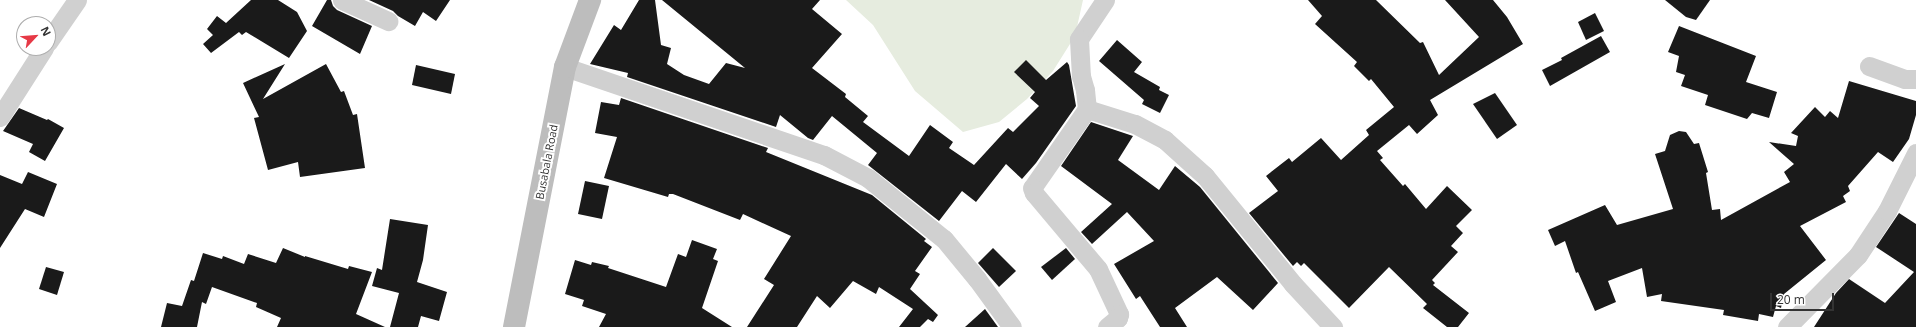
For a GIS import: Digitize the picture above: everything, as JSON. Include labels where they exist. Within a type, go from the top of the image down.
[{"type":"street","points":[[56,30],[77,0]]},
{"type":"street","points":[[342,0],[388,21]]},
{"type":"street","name":"Busabala Road","points":[[514,327],[566,66],[590,0]]},
{"type":"street","points":[[1105,0],[1079,39],[1081,76],[1085,90],[1087,109],[1032,188],[1034,193],[1098,269],[1120,315],[1107,327]]},
{"type":"street","points":[[0,117],[39,56]]},
{"type":"street","points":[[566,66],[824,155],[868,178],[944,239],[977,279],[1012,327]]},
{"type":"street","points":[[1869,66],[1905,79],[1916,80]]},
{"type":"street","points":[[1087,109],[1135,124],[1164,140],[1205,176],[1293,284],[1333,327]]},
{"type":"street","points":[[1787,327],[1858,254],[1887,211],[1916,154]]},
{"type":"shaded area","points":[[846,0],[1083,0],[1075,36],[1053,71],[1027,99],[999,122],[963,132],[915,91],[873,25]]},
{"type":"building","points":[[251,0],[278,0],[297,12],[307,31],[289,58],[246,32],[242,35],[239,32],[211,53],[203,44],[213,35],[207,29],[217,16],[226,23]]},
{"type":"building","points":[[327,0],[331,0],[333,6],[337,10],[372,26],[360,54],[312,26]]},
{"type":"building","points":[[369,0],[450,0],[436,21],[423,12],[415,26],[398,16],[393,11]]},
{"type":"building","points":[[639,0],[655,0],[661,45],[671,48],[667,64],[684,75],[709,84],[726,63],[745,68],[662,0],[820,0],[812,9],[842,34],[812,68],[846,94],[845,97],[868,116],[863,122],[909,156],[930,125],[953,142],[949,148],[974,165],[1008,128],[1013,132],[1039,106],[1030,98],[1035,92],[1014,72],[1026,60],[1046,80],[1067,62],[1069,65],[1076,106],[1036,163],[1022,179],[1006,164],[976,202],[962,191],[939,221],[868,165],[877,153],[832,116],[813,140],[808,138],[780,115],[776,127],[627,77],[628,73],[590,64],[614,25],[621,30]]},
{"type":"building","points":[[1308,0],[1376,0],[1420,43],[1423,42],[1439,75],[1479,37],[1445,0],[1493,0],[1507,17],[1523,44],[1430,100],[1438,115],[1417,134],[1409,125],[1377,151],[1383,158],[1380,160],[1403,186],[1405,184],[1426,209],[1447,186],[1472,210],[1456,226],[1463,233],[1451,246],[1458,252],[1432,280],[1435,283],[1433,285],[1469,313],[1458,327],[1447,327],[1423,308],[1427,304],[1389,267],[1349,308],[1304,263],[1301,266],[1297,262],[1293,266],[1249,213],[1278,191],[1266,176],[1289,158],[1292,162],[1321,138],[1341,160],[1369,135],[1366,130],[1394,107],[1371,79],[1369,81],[1354,66],[1357,62],[1315,24],[1322,16]]},
{"type":"building","points":[[1665,0],[1710,0],[1696,20],[1686,17]]},
{"type":"building","points":[[1595,13],[1604,31],[1586,40],[1578,22]]},
{"type":"building","points":[[1679,26],[1756,56],[1746,82],[1777,92],[1769,118],[1752,113],[1747,119],[1705,105],[1708,95],[1681,86],[1685,75],[1676,72],[1679,56],[1668,52]]},
{"type":"building","points":[[1601,36],[1610,52],[1550,86],[1542,70],[1562,60],[1561,58]]},
{"type":"building","points":[[1117,40],[1142,62],[1134,72],[1160,87],[1159,90],[1169,95],[1160,113],[1142,104],[1144,100],[1099,61]]},
{"type":"building","points":[[285,64],[263,99],[326,64],[341,92],[344,91],[353,115],[357,114],[365,168],[300,177],[298,162],[268,170],[254,118],[259,117],[243,83]]},
{"type":"building","points":[[416,65],[455,74],[451,94],[412,85]]},
{"type":"building","points":[[1849,81],[1916,101],[1916,115],[1909,139],[1893,162],[1878,152],[1848,186],[1850,191],[1843,196],[1846,202],[1800,226],[1826,260],[1784,294],[1781,308],[1776,306],[1773,317],[1759,314],[1758,321],[1723,315],[1724,310],[1661,301],[1662,294],[1647,297],[1642,268],[1608,281],[1616,302],[1595,311],[1578,272],[1576,273],[1565,241],[1555,246],[1548,230],[1605,205],[1617,225],[1673,209],[1655,154],[1665,151],[1670,135],[1679,131],[1686,132],[1694,144],[1699,143],[1708,172],[1706,173],[1712,210],[1720,209],[1721,220],[1790,182],[1784,172],[1794,164],[1769,142],[1796,146],[1798,136],[1791,133],[1815,107],[1825,117],[1830,111],[1838,118]]},
{"type":"building","points":[[1495,93],[1517,125],[1497,139],[1473,104]]},
{"type":"building","points":[[621,98],[768,148],[766,152],[872,195],[926,239],[924,241],[932,247],[915,271],[920,274],[910,289],[938,315],[933,322],[928,319],[920,327],[899,327],[913,309],[879,287],[876,294],[853,281],[830,308],[817,296],[797,327],[747,327],[774,285],[764,279],[791,236],[743,214],[740,220],[673,194],[669,194],[668,197],[604,178],[617,137],[595,133],[601,102],[619,105]]},
{"type":"building","points":[[19,108],[47,120],[48,119],[64,128],[45,161],[29,152],[33,144],[3,131]]},
{"type":"building","points":[[1091,122],[1133,136],[1118,160],[1159,190],[1175,166],[1200,187],[1278,283],[1253,310],[1217,277],[1175,308],[1187,327],[1160,327],[1140,296],[1136,299],[1114,264],[1154,241],[1127,212],[1092,244],[1081,232],[1112,204],[1061,166]]},
{"type":"building","points":[[28,172],[57,184],[44,217],[25,209],[0,248],[0,175],[22,184]]},
{"type":"building","points":[[585,181],[609,186],[602,219],[578,214]]},
{"type":"building","points":[[1899,213],[1916,224],[1916,327],[1814,327],[1836,293],[1849,279],[1885,303],[1914,272],[1876,247]]},
{"type":"building","points":[[390,219],[428,225],[423,260],[417,282],[447,292],[439,321],[421,316],[418,327],[390,327],[399,293],[372,286],[377,268],[382,270]]},
{"type":"building","points":[[692,240],[717,249],[713,259],[718,261],[702,308],[732,327],[599,327],[606,314],[582,306],[584,300],[565,294],[575,260],[591,265],[592,262],[609,266],[608,268],[666,287],[678,254],[686,257]]},
{"type":"building","points":[[283,248],[305,257],[348,269],[349,266],[372,272],[356,314],[385,327],[277,327],[281,318],[256,307],[257,303],[212,287],[206,304],[202,302],[197,327],[161,327],[167,303],[182,306],[191,280],[194,281],[203,253],[222,259],[223,256],[244,264],[248,254],[276,263]]},
{"type":"building","points":[[993,248],[1016,271],[999,287],[978,263]]},
{"type":"building","points":[[1066,248],[1075,259],[1052,280],[1041,267]]},
{"type":"building","points":[[46,267],[64,272],[57,295],[39,289]]},
{"type":"building","points":[[985,309],[998,327],[965,327]]}]
